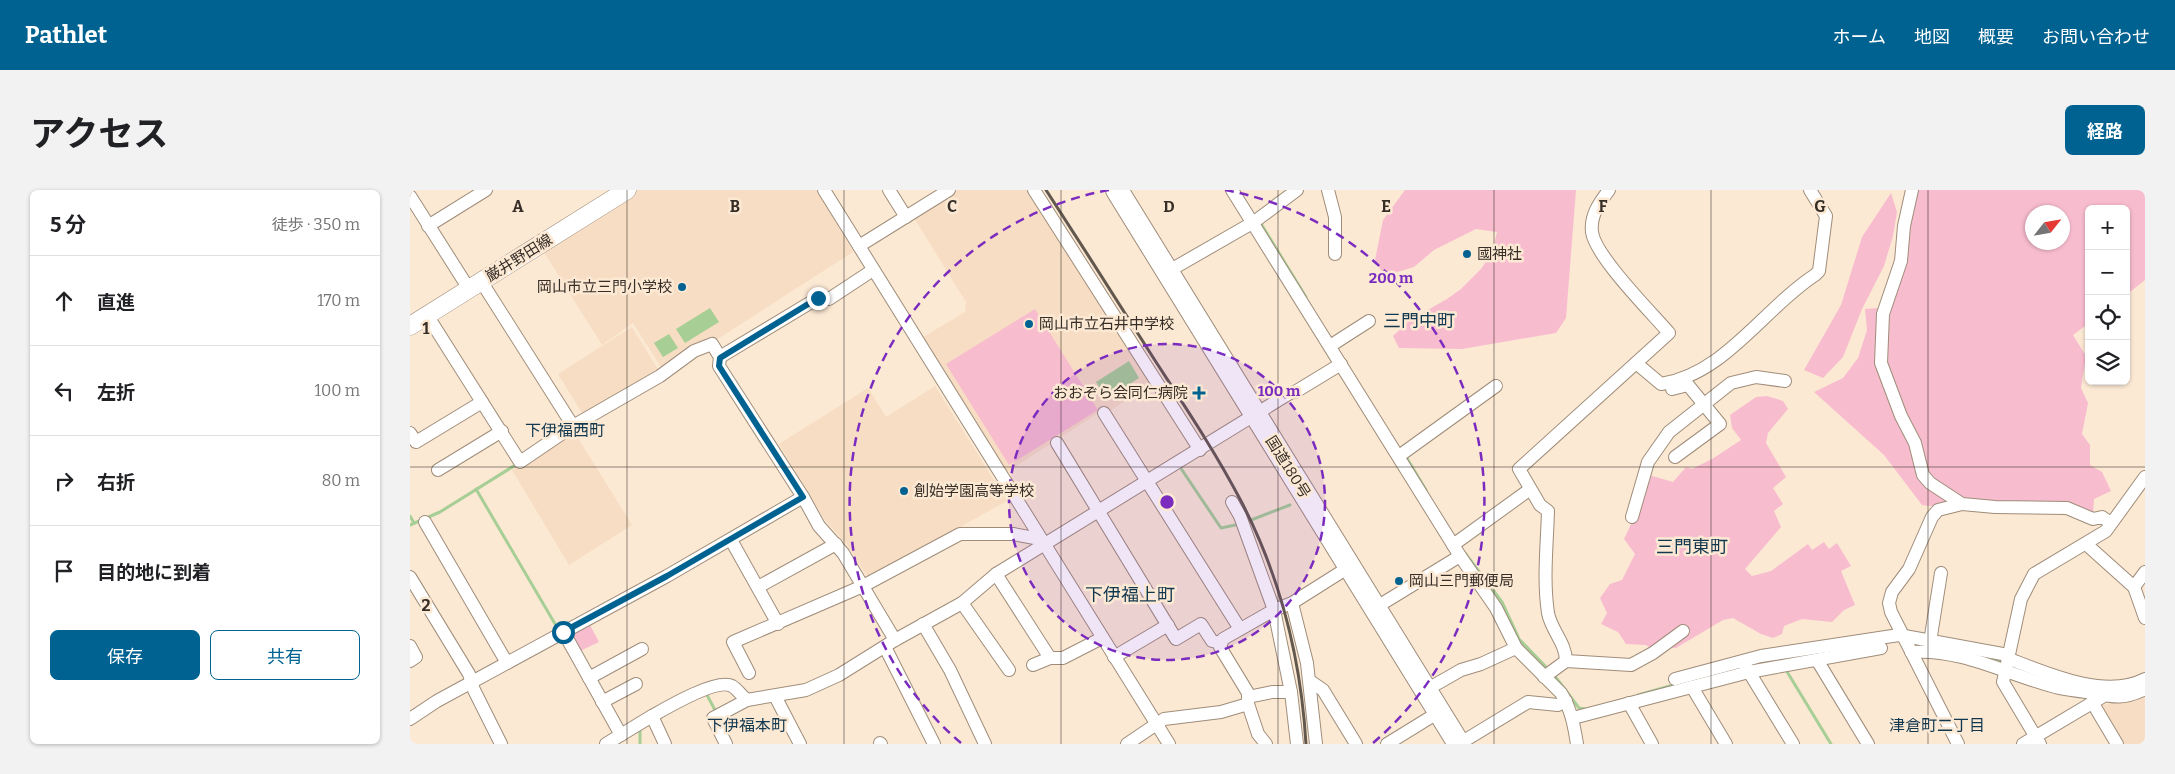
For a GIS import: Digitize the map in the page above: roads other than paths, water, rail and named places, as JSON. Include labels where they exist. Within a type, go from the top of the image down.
[{"type":"highway","name":"国道180号","points":[[1117,190],[1459,744]]},
{"type":"main road","name":"巌井野田線","points":[[410,326],[622,191]]},
{"type":"street","points":[[428,226],[486,190]]},
{"type":"street","points":[[824,190],[1169,744]]},
{"type":"street","points":[[888,190],[906,217]]},
{"type":"street","points":[[859,246],[949,190]]},
{"type":"street","points":[[1034,190],[1200,450]]},
{"type":"street","points":[[1232,190],[1333,344],[1342,364],[1402,453],[1496,608],[1516,648],[1549,673],[1569,707],[1577,744]]},
{"type":"street","points":[[1167,272],[1254,222],[1297,190]]},
{"type":"street","points":[[1328,190],[1335,217],[1335,254]]},
{"type":"street","points":[[1566,660],[1564,648],[1548,613],[1546,583],[1548,512],[1529,490],[1529,484],[1519,469],[1669,333],[1600,252],[1592,233],[1592,221],[1597,206],[1609,190]]},
{"type":"street","points":[[1661,384],[1673,382],[1706,368],[1819,271],[1826,216],[1810,190]]},
{"type":"street","points":[[1912,190],[1904,226],[1901,261],[1883,314],[1881,363],[1901,416],[1915,443],[1923,475],[1930,483],[1962,504]]},
{"type":"street","points":[[410,196],[428,226],[475,285],[573,426]]},
{"type":"street","points":[[720,358],[818,298],[828,299],[873,270]]},
{"type":"street","points":[[427,315],[520,462],[573,426],[660,376],[694,351],[712,344],[720,358],[719,366],[803,497],[819,526],[836,544],[863,586],[934,744]]},
{"type":"street","points":[[1333,344],[1369,321]]},
{"type":"street","points":[[1636,363],[1670,390],[1688,385],[1720,424],[1675,457]]},
{"type":"street","points":[[726,744],[713,718],[747,700],[775,696],[819,685],[962,603],[996,574],[1042,542],[1100,512],[1342,364]]},
{"type":"street","points":[[1632,517],[1648,462],[1669,432],[1731,383],[1756,377],[1785,381]]},
{"type":"street","points":[[1402,453],[1496,386]]},
{"type":"street","points":[[410,433],[416,442],[482,402]]},
{"type":"street","points":[[1104,413],[1240,629]]},
{"type":"street","points":[[438,470],[502,431]]},
{"type":"street","points":[[1057,443],[1176,639],[1201,624],[1212,641],[1220,643]]},
{"type":"street","points":[[2038,740],[2003,682],[2021,599],[2034,574],[2106,532],[2145,476]]},
{"type":"street","points":[[1375,608],[1529,490]]},
{"type":"street","points":[[412,714],[731,540],[734,536],[803,497]]},
{"type":"street","points":[[1232,502],[1274,610],[1291,692],[1297,744]]},
{"type":"street","points":[[1958,744],[1891,612],[1889,603],[1892,592],[1909,569],[1932,517],[1938,510],[1962,504],[1995,507],[2067,508],[2093,519],[2102,517],[2111,523]]},
{"type":"street","points":[[425,522],[507,663]]},
{"type":"street","points":[[750,673],[733,642],[863,586],[960,534],[1013,534],[1042,542]]},
{"type":"street","points":[[731,540],[778,624]]},
{"type":"street","points":[[758,587],[836,544]]},
{"type":"street","points":[[2086,544],[2134,587],[2145,618]]},
{"type":"street","points":[[1266,744],[1258,734],[1248,701],[1220,647],[1222,638],[1274,610],[1292,603],[1349,567]]},
{"type":"street","points":[[2134,587],[2145,572]]},
{"type":"street","points":[[996,574],[1050,658]]},
{"type":"street","points":[[1930,642],[1941,574]]},
{"type":"street","points":[[410,577],[472,682],[501,744]]},
{"type":"street","points":[[962,603],[1009,670]]},
{"type":"street","points":[[1292,603],[1310,681],[1316,744]]},
{"type":"street","points":[[923,624],[950,670],[985,744]]},
{"type":"street","points":[[1114,657],[1168,625]]},
{"type":"street","points":[[1549,673],[1566,660],[1631,665],[1653,653],[1683,631]]},
{"type":"street","points":[[563,632],[621,735]]},
{"type":"street","points":[[1033,665],[1050,658],[1064,658],[1102,638]]},
{"type":"street","points":[[1746,666],[1784,666],[1858,640],[1907,643],[1930,642],[2061,678],[2110,687],[2130,686],[2145,679]]},
{"type":"street","points":[[1907,643],[1935,653],[1985,664],[2006,662],[2060,688],[2097,700],[2126,696],[2145,689]]},
{"type":"street","points":[[410,646],[416,657],[410,661]]},
{"type":"street","points":[[1426,690],[1461,670],[1481,664],[1516,648]]},
{"type":"street","points":[[1459,744],[1528,702],[1569,707],[1629,704],[1697,680],[1746,666],[1813,655],[1881,648]]},
{"type":"street","points":[[589,678],[642,650]]},
{"type":"street","points":[[1813,655],[1868,744]]},
{"type":"street","points":[[1746,666],[1792,744]]},
{"type":"street","points":[[1674,679],[1697,680]]},
{"type":"street","points":[[1697,680],[1726,744]]},
{"type":"street","points":[[1310,681],[1323,690],[1356,744]]},
{"type":"street","points":[[602,702],[636,684]]},
{"type":"street","points":[[606,744],[652,716],[704,690],[727,685],[732,686],[747,700]]},
{"type":"street","points":[[1127,744],[1164,719],[1221,712],[1272,692],[1291,692]]},
{"type":"street","points":[[775,696],[800,744]]},
{"type":"street","points":[[2023,744],[2038,740],[2097,700]]},
{"type":"street","points":[[2097,700],[2117,744]]},
{"type":"street","points":[[1629,704],[1652,744]]},
{"type":"street","points":[[1387,744],[1439,712]]},
{"type":"street","points":[[652,716],[665,744]]},
{"type":"waterway","points":[[1260,222],[1306,297]]},
{"type":"waterway","points":[[1405,455],[1426,490]]},
{"type":"waterway","points":[[410,525],[440,512],[517,464]]},
{"type":"waterway","points":[[1180,467],[1221,528],[1240,524]]},
{"type":"waterway","points":[[476,489],[558,629]]},
{"type":"waterway","points":[[1246,522],[1290,505]]},
{"type":"waterway","points":[[410,516],[414,523]]},
{"type":"waterway","points":[[1465,553],[1502,602],[1519,639],[1548,669]]},
{"type":"waterway","points":[[1987,657],[2003,662]]},
{"type":"waterway","points":[[1786,670],[1831,744]]},
{"type":"waterway","points":[[1554,675],[1579,708],[1586,709]]},
{"type":"waterway","points":[[1638,695],[1677,684]]},
{"type":"waterway","points":[[706,693],[716,712]]},
{"type":"waterway","points":[[640,730],[640,744]]},
{"type":"railway","points":[[1046,190],[1211,448],[1255,530],[1277,589],[1294,650],[1306,744]]},
{"type":"place","name":"國神社","points":[[1467,254]]},
{"type":"place","name":"岡山市立三門小学校","points":[[682,287]]},
{"type":"place","name":"岡山市立石井中学校","points":[[1029,324]]},
{"type":"place","name":"おおぞら会同仁病院","points":[[1199,393]]},
{"type":"place","name":"創始学園高等学校","points":[[904,491]]},
{"type":"place","name":"岡山三門郵便局","points":[[1399,581]]},
{"type":"district","name":"三門中町","points":[[1419,321]]},
{"type":"district","name":"下伊福西町","points":[[565,430]]},
{"type":"district","name":"三門東町","points":[[1692,547]]},
{"type":"district","name":"下伊福上町","points":[[1130,595]]},
{"type":"district","name":"下伊福本町","points":[[747,725]]},
{"type":"district","name":"津倉町二丁目","points":[[1937,725]]}]
